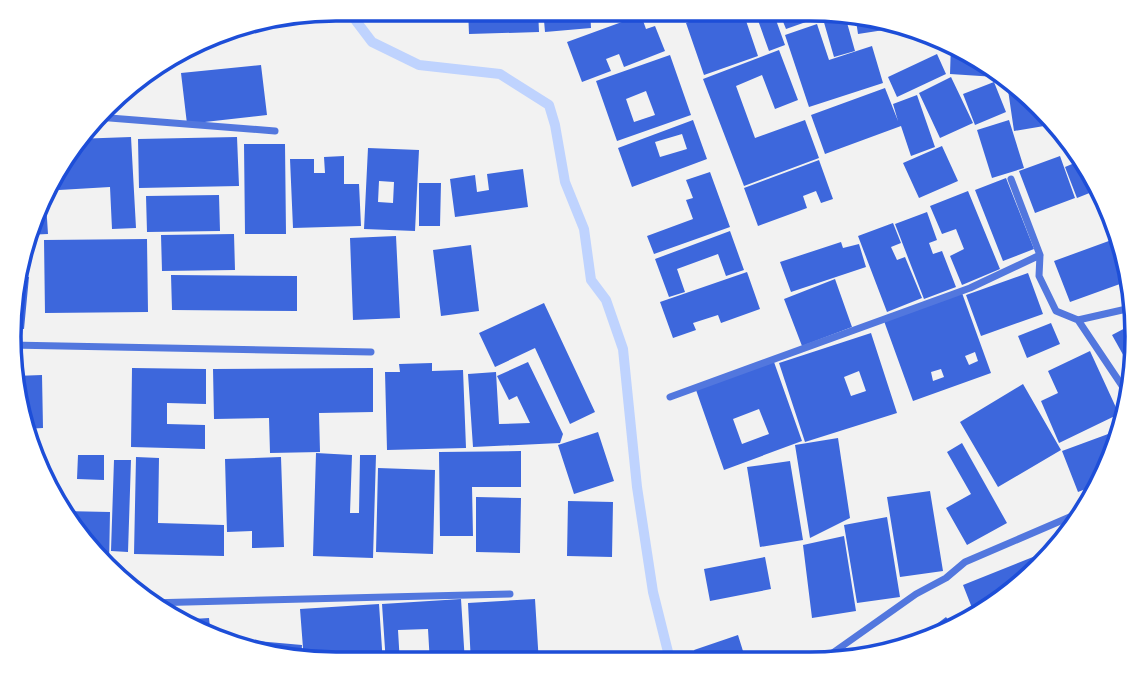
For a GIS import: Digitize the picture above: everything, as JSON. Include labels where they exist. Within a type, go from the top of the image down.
[{"type":"street","points":[[108,118],[275,131]]},
{"type":"street","points":[[1012,179],[1040,255],[1038,276],[1056,311],[1078,320],[1121,385]]},
{"type":"street","points":[[670,397],[970,288],[1040,255]]},
{"type":"street","points":[[1078,320],[1123,309]]},
{"type":"street","points":[[21,345],[371,352]]},
{"type":"street","points":[[836,650],[916,594],[946,578],[965,562],[1068,518]]},
{"type":"street","points":[[167,603],[510,594]]},
{"type":"building","points":[[468,21],[539,21],[539,32],[469,34]]},
{"type":"building","points":[[544,21],[591,21],[591,28],[545,32]]},
{"type":"building","points":[[625,21],[643,21],[646,29],[655,26],[665,51],[624,67],[619,54],[606,59],[611,71],[582,82],[567,42]]},
{"type":"building","points":[[746,21],[758,56],[704,75],[686,23]]},
{"type":"building","points":[[758,21],[776,21],[785,45],[769,51]]},
{"type":"building","points":[[783,21],[809,21],[786,29]]},
{"type":"building","points":[[824,22],[847,24],[855,51],[834,57]]},
{"type":"building","points":[[817,24],[829,60],[872,46],[883,83],[809,107],[785,35]]},
{"type":"building","points":[[857,25],[883,30],[858,34]]},
{"type":"building","points":[[779,50],[798,100],[775,109],[762,75],[736,86],[755,138],[805,120],[819,158],[744,186],[703,79]]},
{"type":"building","points":[[937,54],[946,74],[897,97],[888,77]]},
{"type":"building","points":[[670,55],[691,115],[617,141],[596,81]],"holes":[[[646,91],[655,115],[634,122],[626,99]]]},
{"type":"building","points":[[951,55],[989,77],[950,74]]},
{"type":"building","points":[[261,65],[267,115],[187,124],[181,73]]},
{"type":"building","points":[[951,77],[973,123],[940,138],[919,93]]},
{"type":"building","points":[[994,82],[1006,112],[975,125],[963,94]]},
{"type":"building","points":[[885,88],[898,121],[893,104],[917,95],[935,147],[911,156],[901,126],[825,154],[811,115]]},
{"type":"building","points":[[1008,91],[1045,126],[1014,131]]},
{"type":"building","points":[[693,120],[707,159],[632,187],[618,148]],"holes":[[[682,134],[687,149],[660,157],[655,142]]]},
{"type":"building","points":[[1009,120],[1024,168],[992,178],[977,130]]},
{"type":"building","points":[[131,137],[136,228],[112,229],[110,187],[59,190],[74,161],[91,138]]},
{"type":"building","points":[[237,137],[239,186],[139,188],[138,139]]},
{"type":"building","points":[[244,144],[285,144],[286,234],[245,234]]},
{"type":"building","points":[[942,146],[958,181],[919,198],[903,163]]},
{"type":"building","points":[[368,148],[419,150],[415,231],[364,229]],"holes":[[[379,181],[394,182],[393,203],[378,202]]]},
{"type":"building","points":[[344,156],[344,184],[359,184],[361,226],[293,228],[290,159],[314,159],[314,173],[325,173],[324,157]]},
{"type":"building","points":[[1060,156],[1075,198],[1035,213],[1019,171]]},
{"type":"building","points":[[819,160],[833,199],[821,203],[816,191],[803,196],[807,208],[758,226],[744,188]]},
{"type":"building","points":[[1073,163],[1090,193],[1077,198],[1065,167]]},
{"type":"building","points":[[523,169],[528,207],[455,217],[450,179],[475,175],[477,192],[489,190],[487,174]]},
{"type":"building","points":[[710,172],[730,227],[654,254],[647,236],[693,219],[686,200],[693,198],[686,180]]},
{"type":"building","points":[[1006,178],[1034,249],[1003,261],[975,190]]},
{"type":"building","points":[[419,183],[441,183],[440,226],[419,226]]},
{"type":"building","points":[[968,191],[1000,269],[962,285],[950,256],[964,249],[956,229],[942,234],[930,206]]},
{"type":"building","points":[[219,195],[220,231],[147,232],[146,196]]},
{"type":"building","points":[[927,212],[937,240],[929,243],[933,254],[942,251],[956,287],[924,299],[895,224]]},
{"type":"building","points":[[47,213],[48,234],[38,234]]},
{"type":"building","points":[[893,223],[901,243],[891,247],[897,260],[905,257],[922,298],[887,312],[858,236]]},
{"type":"building","points":[[730,231],[744,270],[726,276],[718,254],[677,269],[685,292],[669,297],[655,259]]},
{"type":"building","points":[[234,234],[235,270],[162,271],[161,235]]},
{"type":"building","points":[[396,236],[400,318],[353,320],[350,238]]},
{"type":"building","points":[[147,239],[148,312],[45,313],[44,240]]},
{"type":"building","points":[[1110,241],[1120,284],[1070,302],[1054,261]]},
{"type":"building","points":[[841,242],[843,248],[859,244],[866,267],[791,292],[780,262]]},
{"type":"building","points":[[471,245],[479,311],[441,316],[433,250]]},
{"type":"building","points":[[747,272],[760,309],[721,323],[718,315],[693,323],[696,330],[673,338],[660,302]]},
{"type":"building","points":[[1028,273],[1043,314],[981,336],[966,295]]},
{"type":"building","points":[[171,275],[297,276],[297,311],[172,310]]},
{"type":"building","points":[[27,277],[29,277],[24,329],[21,329],[22,316]]},
{"type":"building","points":[[835,279],[852,327],[802,346],[784,299]]},
{"type":"building","points":[[962,293],[991,373],[913,401],[884,321]],"holes":[[[975,352],[978,361],[969,365],[965,356]],[[941,369],[944,377],[933,381],[931,372]]]},
{"type":"building","points":[[544,303],[595,412],[570,424],[535,348],[495,367],[479,333]]},
{"type":"building","points":[[1051,323],[1060,344],[1027,358],[1018,336]]},
{"type":"building","points":[[1125,328],[1124,357],[1112,335]]},
{"type":"building","points":[[871,333],[897,413],[805,442],[779,363]],"holes":[[[859,371],[866,391],[851,396],[844,377]]]},
{"type":"building","points":[[1090,351],[1116,408],[1114,416],[1059,443],[1041,401],[1058,393],[1048,371]]},
{"type":"building","points":[[528,362],[563,434],[560,443],[473,447],[468,374],[496,372],[499,424],[530,423],[517,396],[509,400],[497,376]]},
{"type":"building","points":[[774,362],[802,441],[724,470],[696,390]],"holes":[[[759,409],[769,434],[742,444],[733,419]]]},
{"type":"building","points":[[432,363],[432,371],[463,370],[466,448],[387,450],[385,372],[400,372],[399,364]]},
{"type":"building","points":[[132,368],[206,369],[206,404],[167,403],[167,424],[205,425],[205,449],[131,447]]},
{"type":"building","points":[[373,368],[373,412],[319,413],[320,452],[270,453],[269,418],[214,419],[213,369]]},
{"type":"building","points":[[42,375],[43,428],[35,428],[24,376]]},
{"type":"building","points":[[1023,384],[1061,450],[998,487],[960,422]]},
{"type":"building","points":[[598,432],[614,481],[574,494],[558,445]]},
{"type":"building","points":[[1109,434],[1085,489],[1078,492],[1062,451]]},
{"type":"building","points":[[838,438],[850,518],[810,538],[795,445]]},
{"type":"building","points":[[962,443],[1007,523],[967,545],[946,508],[971,494],[947,452]]},
{"type":"building","points":[[521,451],[521,487],[472,487],[473,536],[440,536],[439,452]]},
{"type":"building","points":[[316,453],[352,455],[350,513],[359,513],[360,455],[376,455],[373,558],[313,556]]},
{"type":"building","points":[[78,455],[104,455],[104,480],[77,479]]},
{"type":"building","points":[[136,457],[159,458],[158,523],[224,525],[224,556],[134,554]]},
{"type":"building","points":[[281,457],[284,547],[252,548],[252,531],[227,532],[225,459]]},
{"type":"building","points":[[114,460],[131,460],[128,552],[111,551]]},
{"type":"building","points":[[790,461],[803,540],[760,547],[747,467]]},
{"type":"building","points":[[378,468],[435,470],[433,554],[376,552]]},
{"type":"building","points":[[930,491],[943,571],[900,577],[887,497]]},
{"type":"building","points":[[476,497],[521,498],[520,553],[476,552]]},
{"type":"building","points":[[568,501],[613,502],[612,557],[567,556]]},
{"type":"building","points":[[74,511],[110,512],[109,556]]},
{"type":"building","points":[[887,517],[900,597],[857,603],[844,525]]},
{"type":"building","points":[[844,536],[856,611],[812,618],[803,545]]},
{"type":"building","points":[[1037,555],[1002,587],[972,607],[963,585]]},
{"type":"building","points":[[765,557],[771,589],[710,601],[704,569]]},
{"type":"building","points":[[461,599],[464,652],[429,652],[428,629],[398,630],[399,652],[385,652],[382,604]]},
{"type":"building","points":[[535,599],[538,652],[470,652],[468,603]]},
{"type":"building","points":[[379,604],[382,652],[303,650],[300,609]]},
{"type":"building","points":[[209,618],[210,625],[197,619]]},
{"type":"building","points":[[738,635],[743,652],[695,652]]},
{"type":"building","points":[[254,641],[302,645],[302,650]]},
{"type":"waterway","points":[[356,21],[372,42],[419,65],[500,74],[549,105],[565,182],[584,229],[591,280],[606,300],[623,349],[637,487],[653,592],[668,652]]}]
